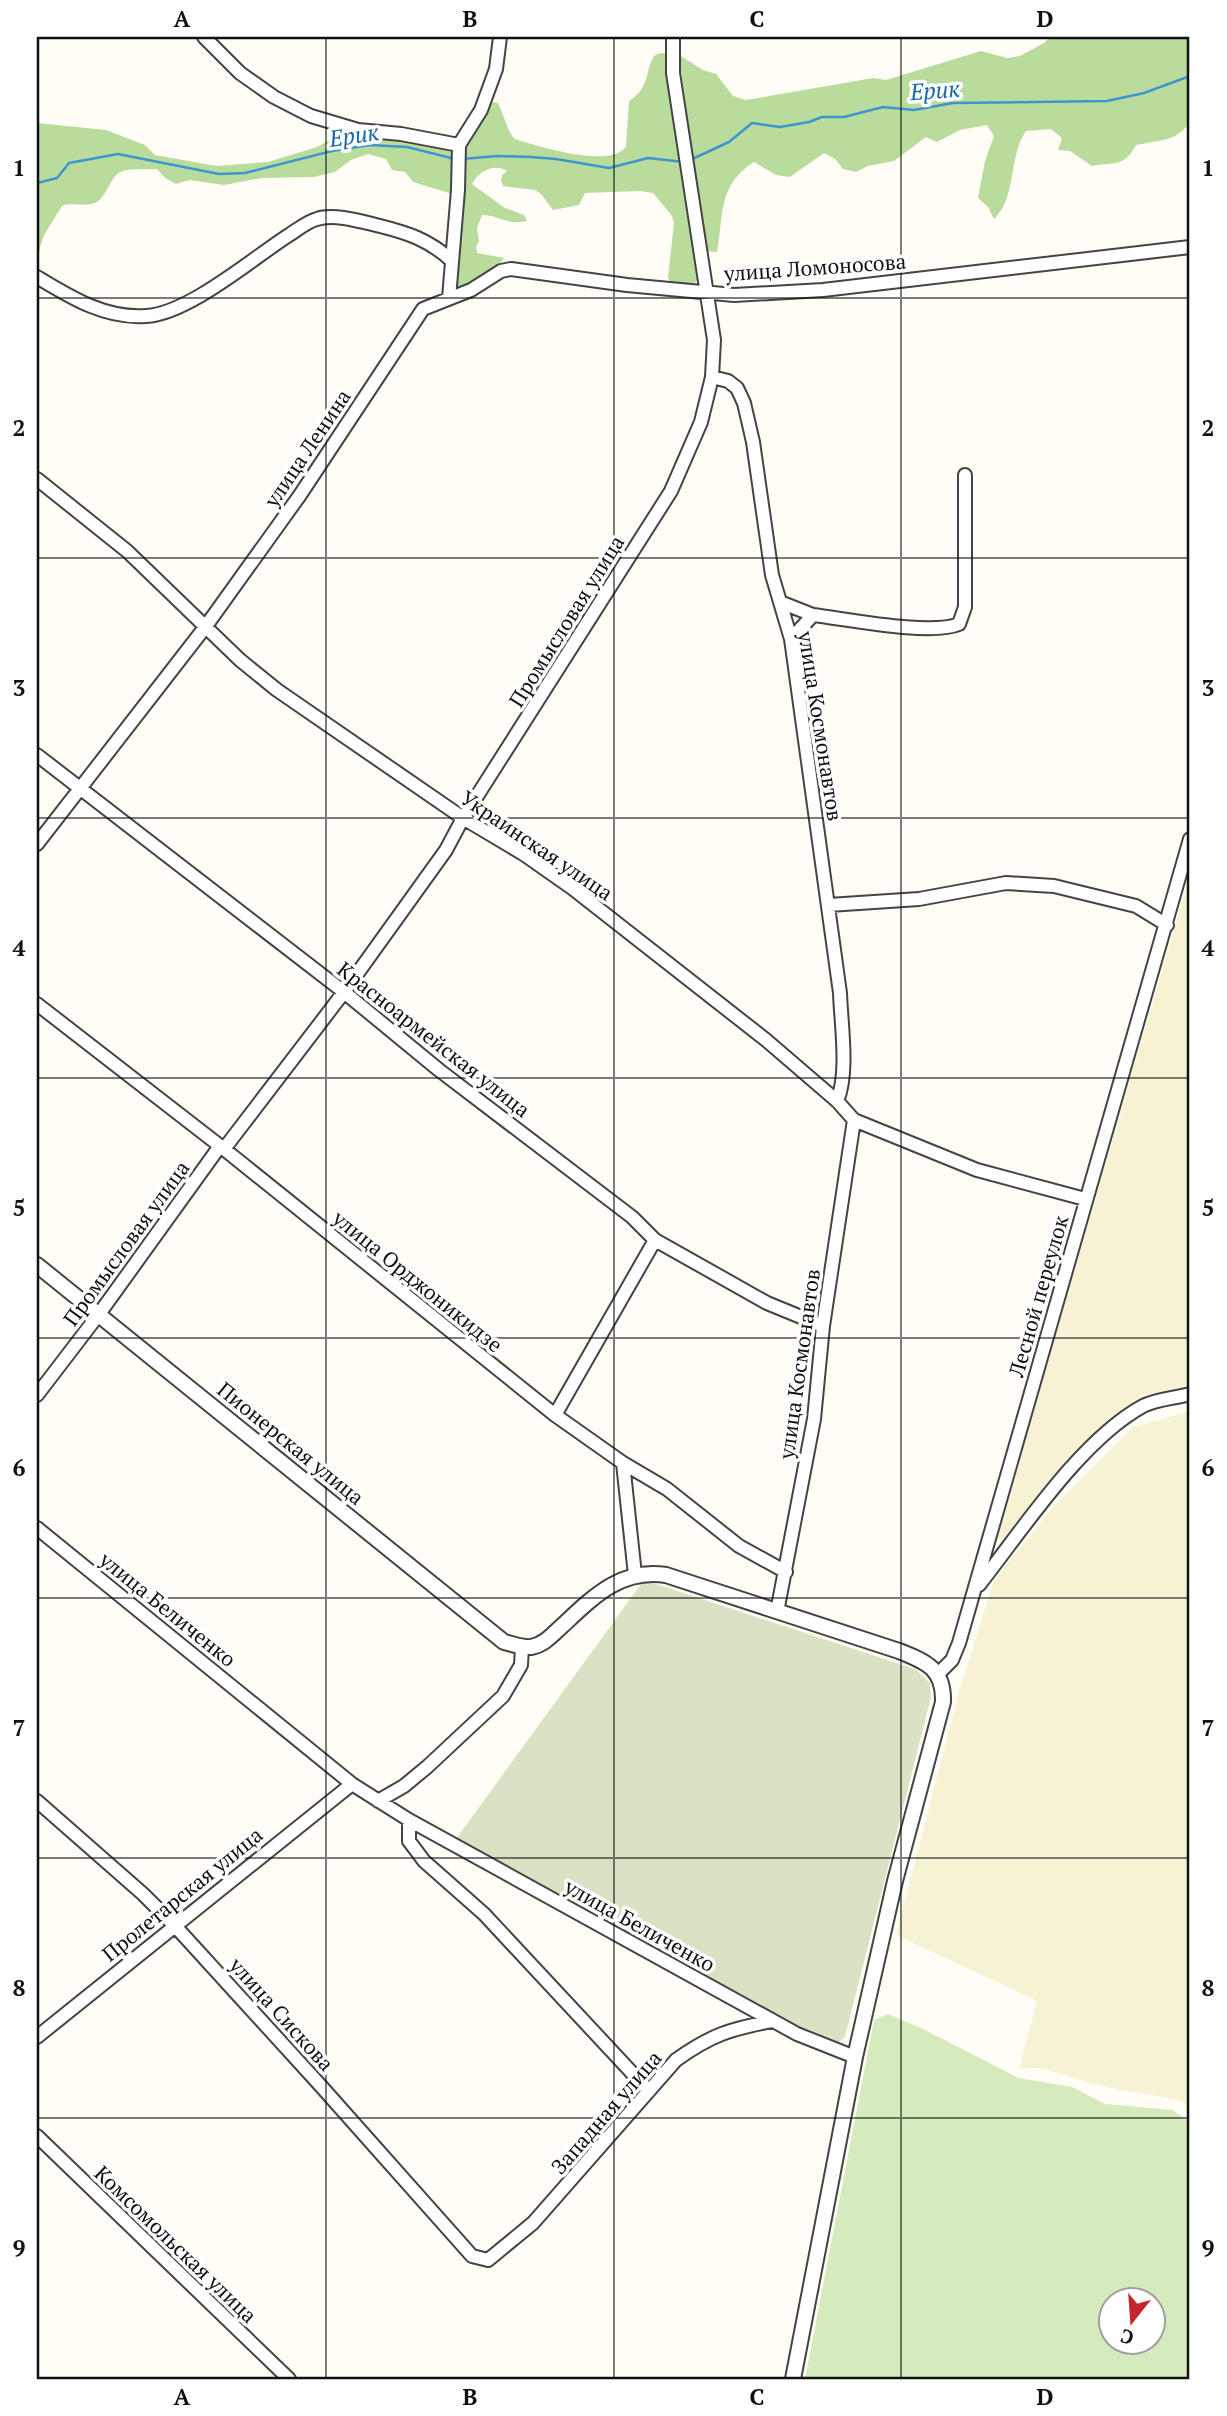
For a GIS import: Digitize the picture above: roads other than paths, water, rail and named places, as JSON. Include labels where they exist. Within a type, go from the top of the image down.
[{"type":"street","points":[[204,37],[240,74],[274,97],[311,116],[358,130],[401,134],[459,145]]},
{"type":"street","points":[[449,298],[459,145],[481,110],[496,69],[500,37]]},
{"type":"street","name":"Промысловая улица","points":[[37,1395],[222,1148],[344,992],[446,850],[671,491],[701,422],[712,377],[714,340],[673,73],[673,37]]},
{"type":"street","points":[[37,277],[75,300],[106,312],[149,316],[172,310],[197,296],[317,218],[351,219],[413,234],[436,246],[451,260]]},
{"type":"street","name":"улица Ломоносова","points":[[449,298],[471,290],[501,271],[511,269],[628,285],[734,295],[823,290],[1190,247]]},
{"type":"street","name":"улица Ленина","points":[[37,844],[206,626],[300,495],[423,309],[449,298]]},
{"type":"street","name":"улица Космонавтов","points":[[712,377],[737,388],[744,403],[753,442],[772,575],[790,639],[840,993],[841,1091],[836,1101]]},
{"type":"street","points":[[780,602],[813,615],[928,629],[948,629],[959,625],[965,607],[965,475]]},
{"type":"street","name":"Украинская улица","points":[[37,479],[127,551],[240,660],[277,690],[325,725],[572,888],[766,1040],[854,1120],[977,1170],[1085,1199]]},
{"type":"street","points":[[790,639],[813,615]]},
{"type":"street","name":"Красноармейская улица","points":[[37,755],[344,992],[439,1070],[632,1217],[655,1240],[767,1303],[822,1326]]},
{"type":"street","name":"Лесной переулок","points":[[939,1674],[952,1660],[975,1591],[1190,839]]},
{"type":"street","points":[[829,905],[919,898],[1006,883],[1054,886],[1136,906],[1167,925]]},
{"type":"street","name":"улица Орджоникидзе","points":[[37,1004],[222,1148],[555,1415],[623,1463],[667,1489],[739,1546],[786,1572]]},
{"type":"street","name":"улица Космонавтов","points":[[777,1612],[814,1419],[822,1326],[854,1120]]},
{"type":"street","points":[[555,1415],[655,1240]]},
{"type":"street","name":"Пионерская улица","points":[[37,1265],[504,1642],[522,1647]]},
{"type":"street","points":[[975,1591],[1073,1466],[1110,1429],[1145,1405],[1190,1394]]},
{"type":"street","points":[[623,1463],[635,1575]]},
{"type":"street","name":"улица Беличенко","points":[[37,1528],[352,1784],[378,1801],[772,2021],[831,2049],[855,2057]]},
{"type":"street","points":[[378,1801],[404,1786],[427,1767],[503,1696],[521,1665],[522,1647],[533,1647],[546,1641],[611,1585],[635,1575],[666,1575],[899,1651],[918,1658],[939,1674],[943,1687],[943,1702],[895,1881],[855,2057],[793,2379]]},
{"type":"street","name":"Пролетарская улица","points":[[37,2037],[352,1784]]},
{"type":"street","name":"улица Сискова","points":[[37,1801],[143,1894],[176,1927],[471,2256],[488,2260]]},
{"type":"street","points":[[409,1820],[409,1841],[425,1861],[484,1914],[648,2090]]},
{"type":"street","name":"Западная улица","points":[[488,2260],[533,2224],[676,2060],[703,2041],[737,2028],[772,2021]]},
{"type":"street","name":"Комсомольская улица","points":[[37,2136],[289,2379]]},
{"type":"waterway","name":"Ерик","points":[[690,160],[729,142],[752,123],[780,127],[822,117],[844,117],[883,107],[914,110],[953,103],[1107,101],[1144,93],[1190,76]]},
{"type":"waterway","name":"Ерик","points":[[37,183],[57,178],[69,163],[118,154],[219,174],[245,173],[332,151],[370,145],[407,147],[455,159]]},
{"type":"waterway","name":"Ерик","points":[[462,159],[531,157],[609,168],[648,158],[684,162]]}]
